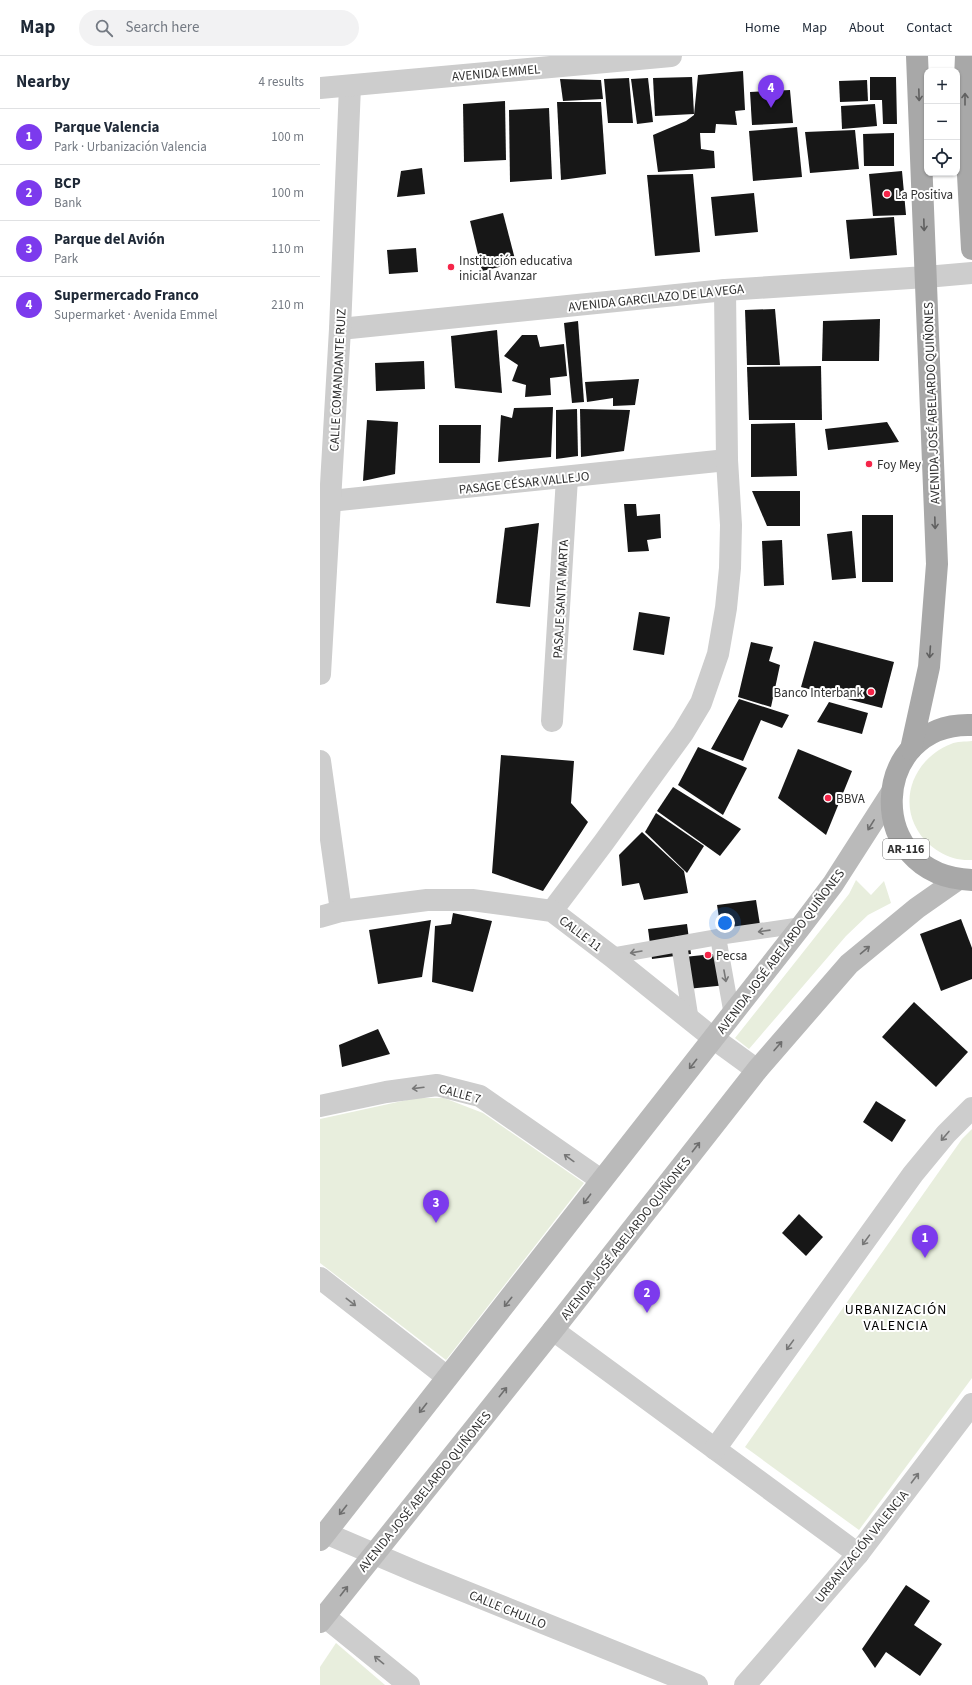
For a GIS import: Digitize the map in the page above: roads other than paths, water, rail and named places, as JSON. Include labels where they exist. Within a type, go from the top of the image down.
[{"type":"main road","name":"AVENIDA JOSÉ ABELARDO QUIÑONES","points":[[911,749],[929,667],[937,564],[917,56]]},
{"type":"main road","points":[[966,56],[964,101],[972,249]]},
{"type":"main road","name":"AR-116","points":[[964,880],[937,874],[920,863],[906,849],[897,832],[892,812],[892,792],[895,776],[911,749],[926,737],[944,728],[962,724],[972,725]]},
{"type":"main road","name":"AVENIDA JOSÉ ABELARDO QUIÑONES","points":[[322,1535],[522,1284],[601,1180],[802,925],[833,884],[892,792]]},
{"type":"main road","name":"AVENIDA JOSÉ ABELARDO QUIÑONES","points":[[322,1619],[553,1330],[756,1070],[849,964],[917,908],[964,880]]},
{"type":"street","name":"AVENIDA EMMEL","points":[[320,88],[597,60],[671,56]]},
{"type":"street","name":"CALLE COMANDANTE RUIZ","points":[[320,674],[326,501],[340,329],[350,86]]},
{"type":"street","name":"AVENIDA GARCILAZO DE LA VEGA","points":[[340,329],[725,290],[926,277],[972,272]]},
{"type":"street","points":[[552,911],[683,733],[701,703],[718,654],[726,608],[730,568],[731,525],[727,460],[725,290]]},
{"type":"street","name":"PASAGE CÉSAR VALLEJO","points":[[326,501],[567,478],[727,460]]},
{"type":"street","name":"PASAJE SANTA MARTA","points":[[552,721],[567,478]]},
{"type":"street","points":[[320,761],[341,911]]},
{"type":"street","name":"CALLE 11","points":[[320,917],[341,911],[427,900],[472,900],[552,911],[611,956],[691,1021],[756,1070]]},
{"type":"street","name":"CALLE 7","points":[[320,1106],[386,1092],[437,1085],[480,1096],[601,1180]]},
{"type":"street","points":[[715,1449],[913,1174],[946,1134],[972,1108]]},
{"type":"street","points":[[320,1278],[447,1377]]},
{"type":"street","points":[[553,1330],[858,1554]]},
{"type":"street","name":"URBANIZACIÓN VALENCIA","points":[[745,1685],[858,1554],[972,1404]]},
{"type":"street","name":"CALLE CHULLO","points":[[322,1535],[374,1553],[419,1573],[697,1685]]},
{"type":"street","points":[[322,1619],[409,1685]]},
{"type":"lane","points":[[611,956],[718,937],[802,925]]},
{"type":"lane","points":[[718,937],[732,1015]]},
{"type":"lane","points":[[679,944],[691,1021]]},
{"type":"place","name":"Supermercado Franco","points":[[771,108]]},
{"type":"place","name":"La Positiva","points":[[887,194]]},
{"type":"place","name":"Institución educativa inicial Avanzar","points":[[451,267]]},
{"type":"place","name":"Foy Mey","points":[[869,464]]},
{"type":"place","name":"Banco Interbank","points":[[871,692]]},
{"type":"place","name":"BBVA","points":[[828,798]]},
{"type":"place","name":"Pecsa","points":[[708,955]]},
{"type":"place","name":"Parque del Avión","points":[[436,1223]]},
{"type":"place","name":"Parque Valencia","points":[[925,1258]]},
{"type":"place","name":"BCP","points":[[647,1313]]},
{"type":"district","name":"URBANIZACIÓN VALENCIA","points":[[896,1318]]}]
